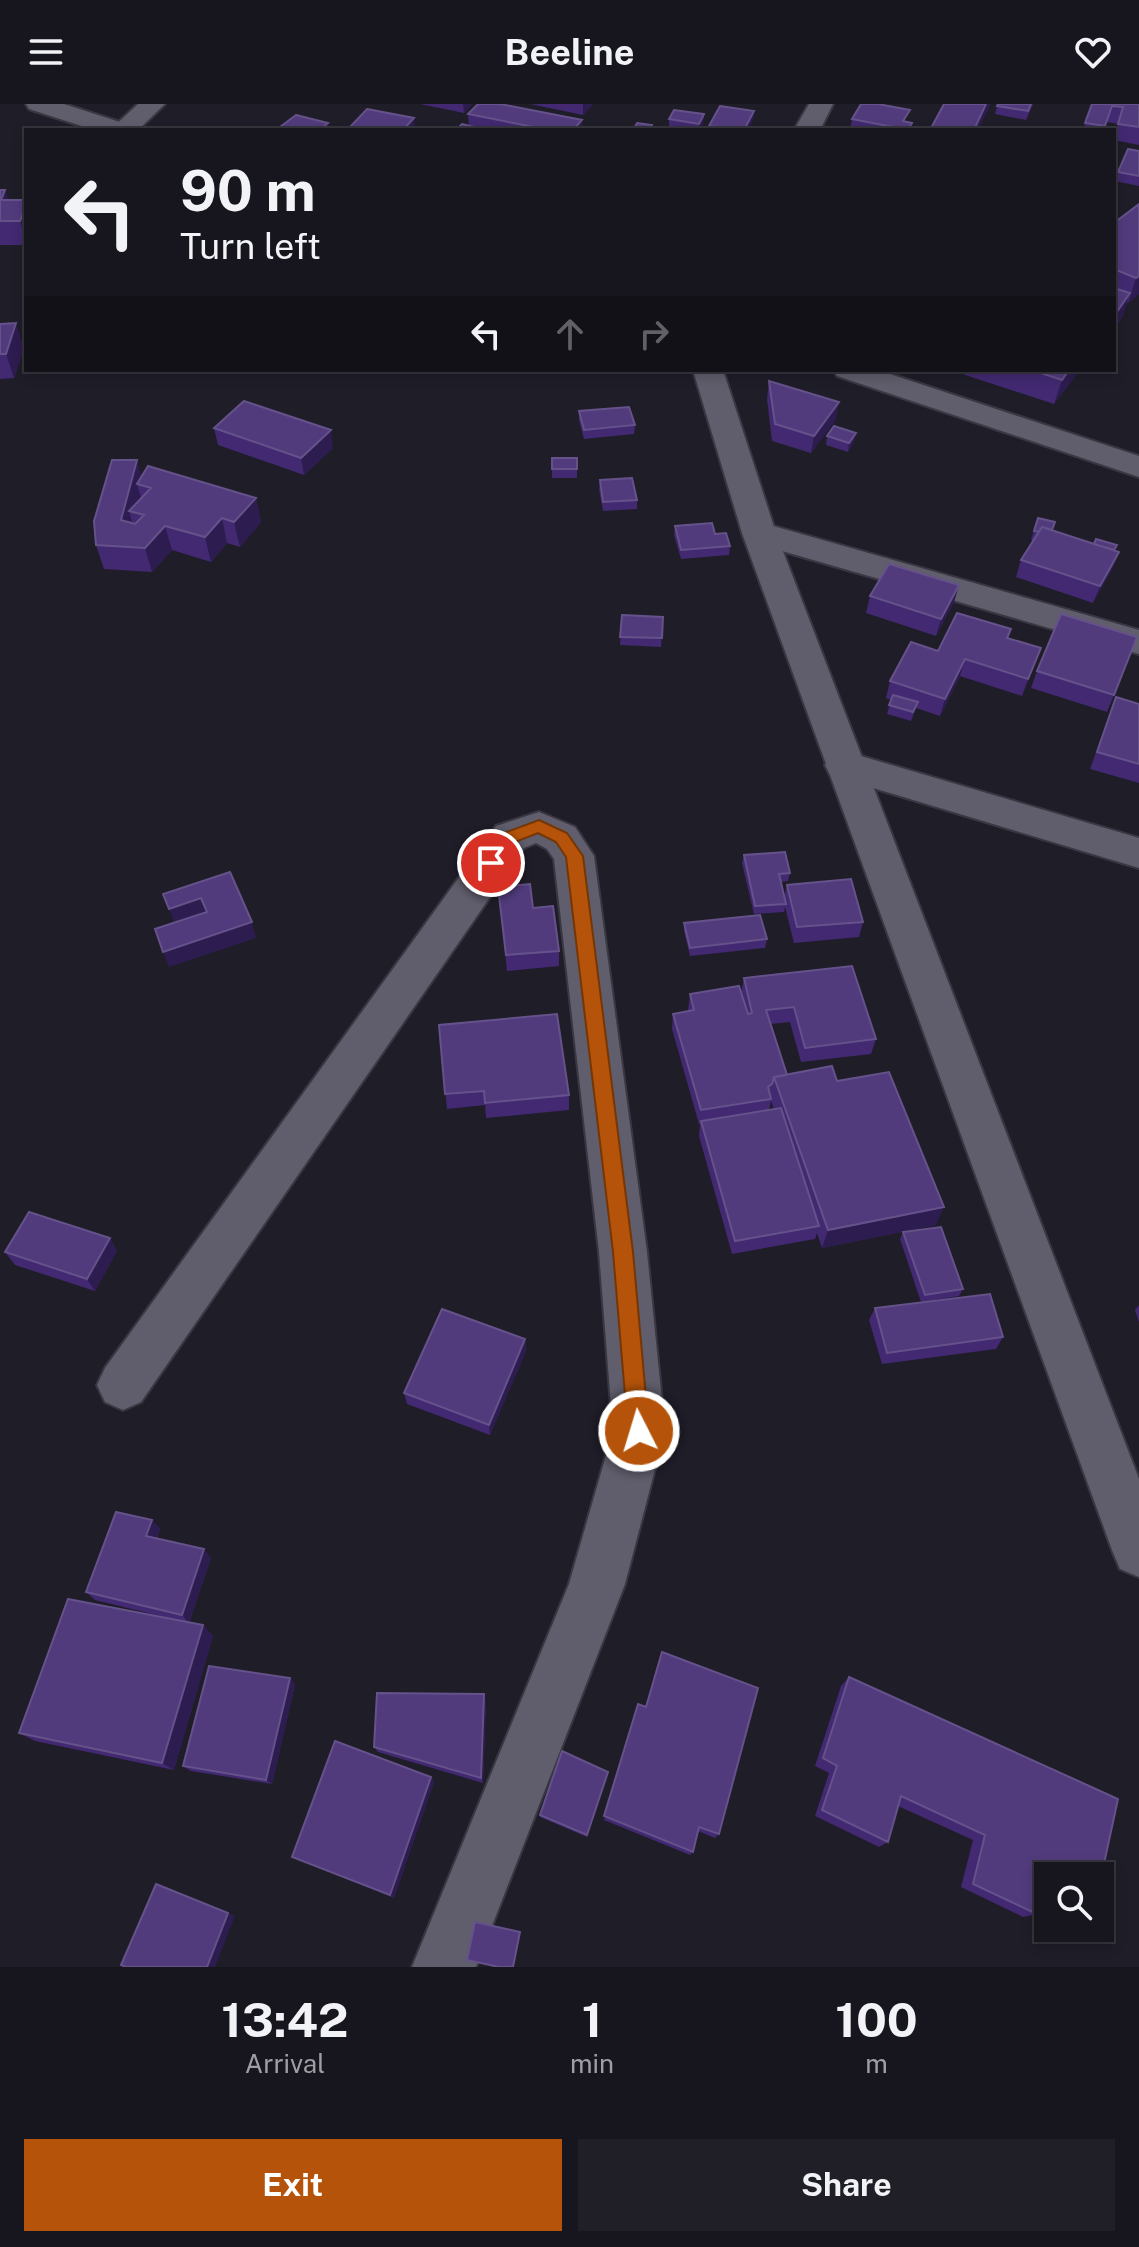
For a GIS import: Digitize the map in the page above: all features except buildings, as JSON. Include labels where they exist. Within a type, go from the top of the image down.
[{"type":"street","points":[[38,104],[115,128]]},
{"type":"street","points":[[123,128],[153,104]]},
{"type":"street","points":[[808,128],[821,104]]},
{"type":"street","points":[[709,372],[759,533],[1139,1550]]},
{"type":"street","points":[[854,372],[1139,467]]},
{"type":"street","points":[[759,533],[1139,642]]},
{"type":"street","points":[[844,765],[1139,853]]},
{"type":"street","points":[[123,1385],[510,837],[539,827],[561,838],[574,856],[623,1252],[639,1431],[597,1584],[444,1967]]},
{"type":"route","points":[[491,863],[510,837],[539,827],[561,838],[574,856],[623,1252],[639,1431]]}]
